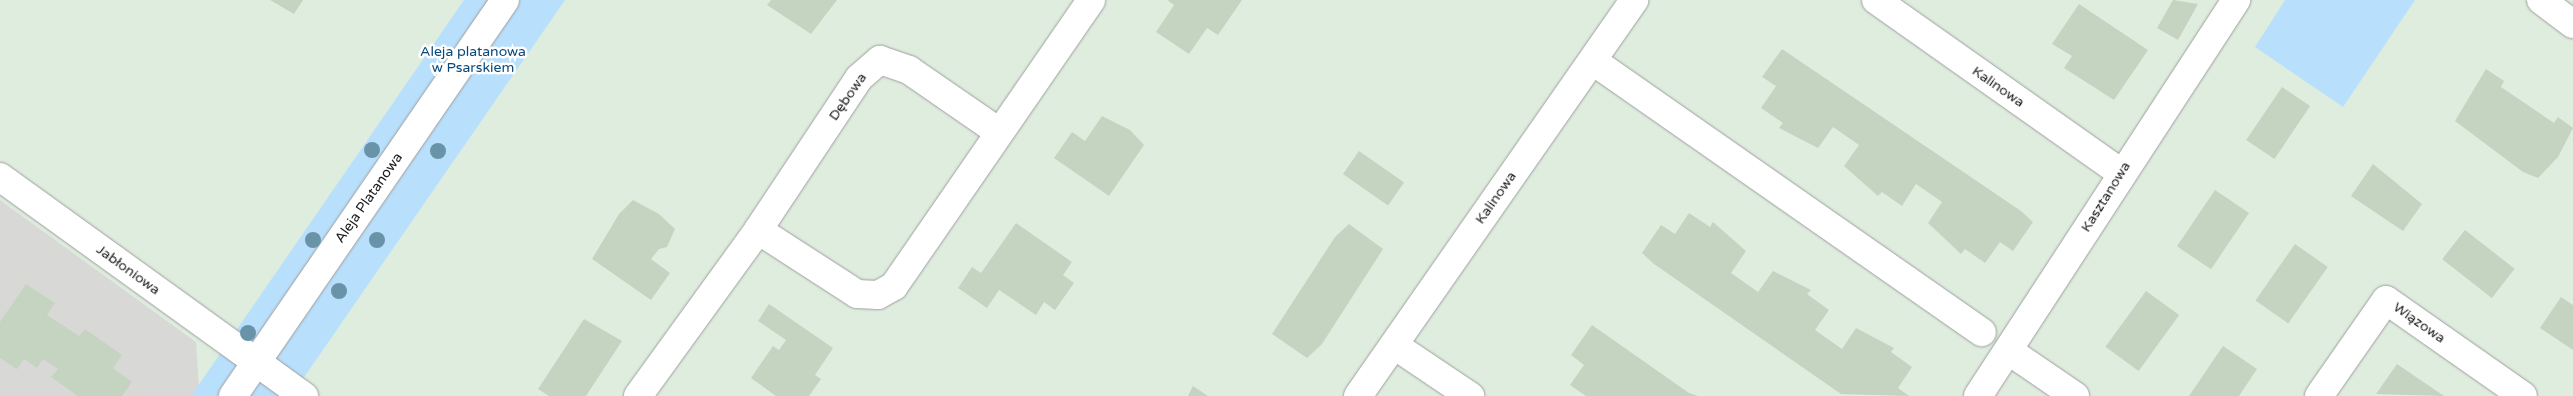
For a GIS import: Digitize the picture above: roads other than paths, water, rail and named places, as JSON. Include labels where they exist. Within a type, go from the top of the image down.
[{"type":"street","name":"Aleja Platanowa","points":[[233,396],[505,0]]},
{"type":"street","points":[[758,230],[850,290],[878,295],[905,272],[1091,0]]},
{"type":"street","name":"Kalinowa","points":[[1358,396],[1634,0]]},
{"type":"street","name":"Kalinowa","points":[[1876,0],[2121,173]]},
{"type":"street","name":"Kasztanowa","points":[[1978,396],[2009,351],[2121,173],[2236,0]]},
{"type":"street","points":[[2541,0],[2573,24]]},
{"type":"street","name":"Dębowa","points":[[638,396],[758,230],[859,78],[880,60],[909,70],[999,132]]},
{"type":"street","points":[[1593,61],[1982,332]]},
{"type":"street","name":"Jabłoniowa","points":[[0,177],[304,396]]},
{"type":"street","name":"Wiązowa","points":[[2319,396],[2386,300],[2523,396]]},
{"type":"street","points":[[1394,345],[1470,396]]},
{"type":"street","points":[[2009,351],[2074,396]]},
{"type":"park label","name":"Aleja platanowa w Psarskiem","points":[[473,60]]}]
